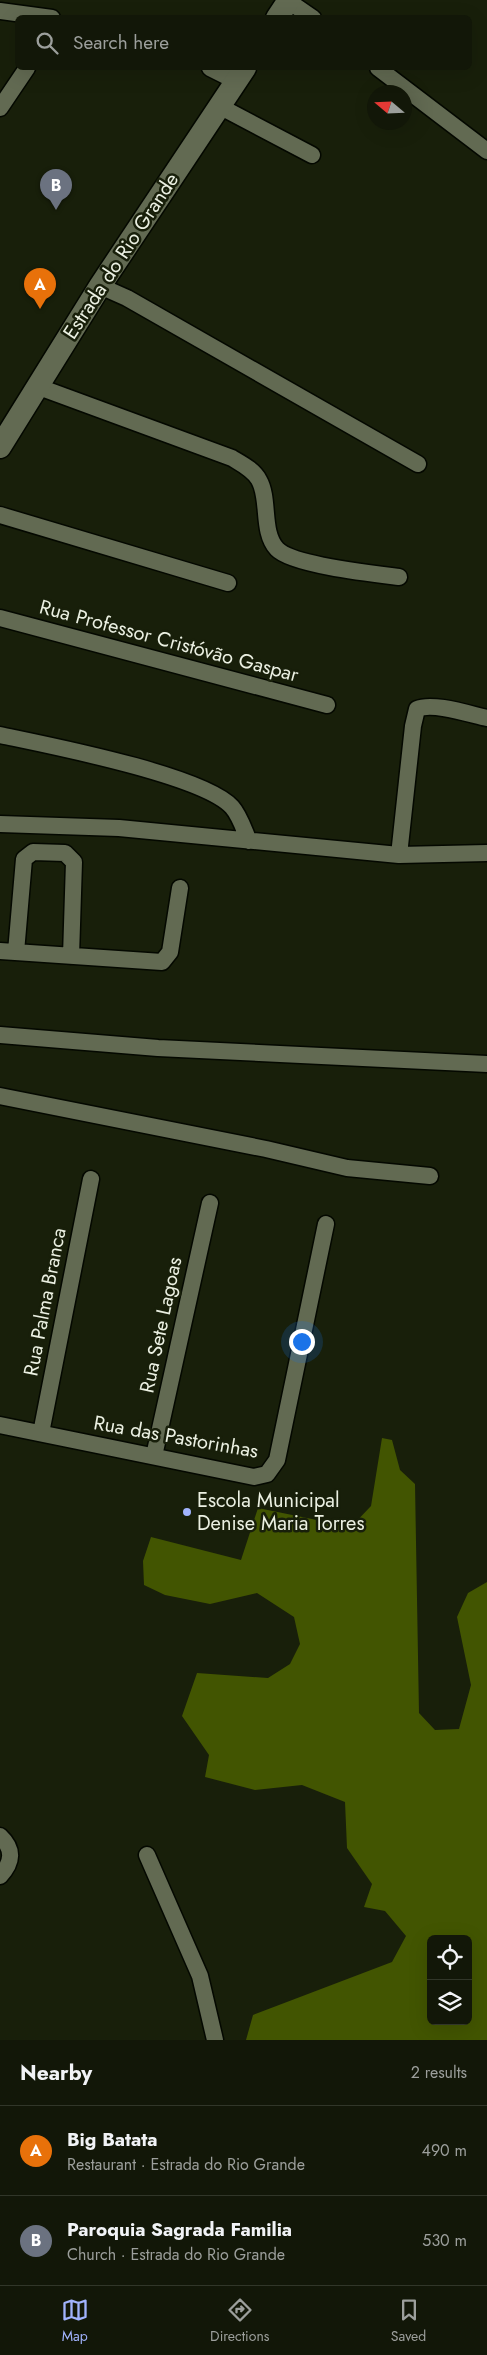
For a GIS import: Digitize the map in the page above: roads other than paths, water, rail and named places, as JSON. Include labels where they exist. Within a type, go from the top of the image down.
[{"type":"street","points":[[285,6],[306,15]]},
{"type":"street","points":[[0,11],[30,15]]},
{"type":"street","points":[[0,108],[26,70]]},
{"type":"street","points":[[220,70],[240,74]]},
{"type":"street","points":[[381,70],[487,151]]},
{"type":"street","name":"Estrada do Rio Grande","points":[[0,447],[100,286],[240,74]]},
{"type":"street","points":[[219,106],[312,155]]},
{"type":"street","points":[[100,286],[127,298],[418,464]]},
{"type":"street","points":[[38,387],[232,458],[250,470],[260,480],[271,540],[278,550],[291,557],[336,568],[399,578]]},
{"type":"street","points":[[0,515],[228,583]]},
{"type":"street","name":"Rua Professor Cristóvão Gaspar","points":[[0,618],[327,705]]},
{"type":"street","points":[[399,855],[412,726],[417,709],[424,706],[487,718]]},
{"type":"street","points":[[0,735],[59,747],[170,777],[218,796],[232,808],[249,841]]},
{"type":"street","points":[[0,824],[120,828],[399,855],[487,853]]},
{"type":"street","points":[[70,956],[74,862],[65,853],[33,852],[24,859],[8,951],[70,956],[162,962],[170,952],[180,888]]},
{"type":"street","points":[[0,1035],[158,1048],[487,1064]]},
{"type":"street","points":[[0,1096],[266,1149],[347,1168],[430,1176]]},
{"type":"street","name":"Rua Palma Branca","points":[[41,1433],[91,1179]]},
{"type":"street","name":"Rua Sete Lagoas","points":[[154,1456],[210,1203]]},
{"type":"street","name":"Rua das Pastorinhas","points":[[0,1425],[254,1477],[267,1474],[277,1460],[326,1224]]},
{"type":"street","points":[[0,1836],[8,1844],[12,1855],[7,1869],[0,1876]]},
{"type":"street","points":[[146,1855],[200,1976],[215,2040]]},
{"type":"place","name":"Paroquia Sagrada Familia","points":[[56,210]]},
{"type":"place","name":"Big Batata","points":[[40,309]]},
{"type":"place","name":"Escola Municipal Denise Maria Torres","points":[[187,1512]]}]
